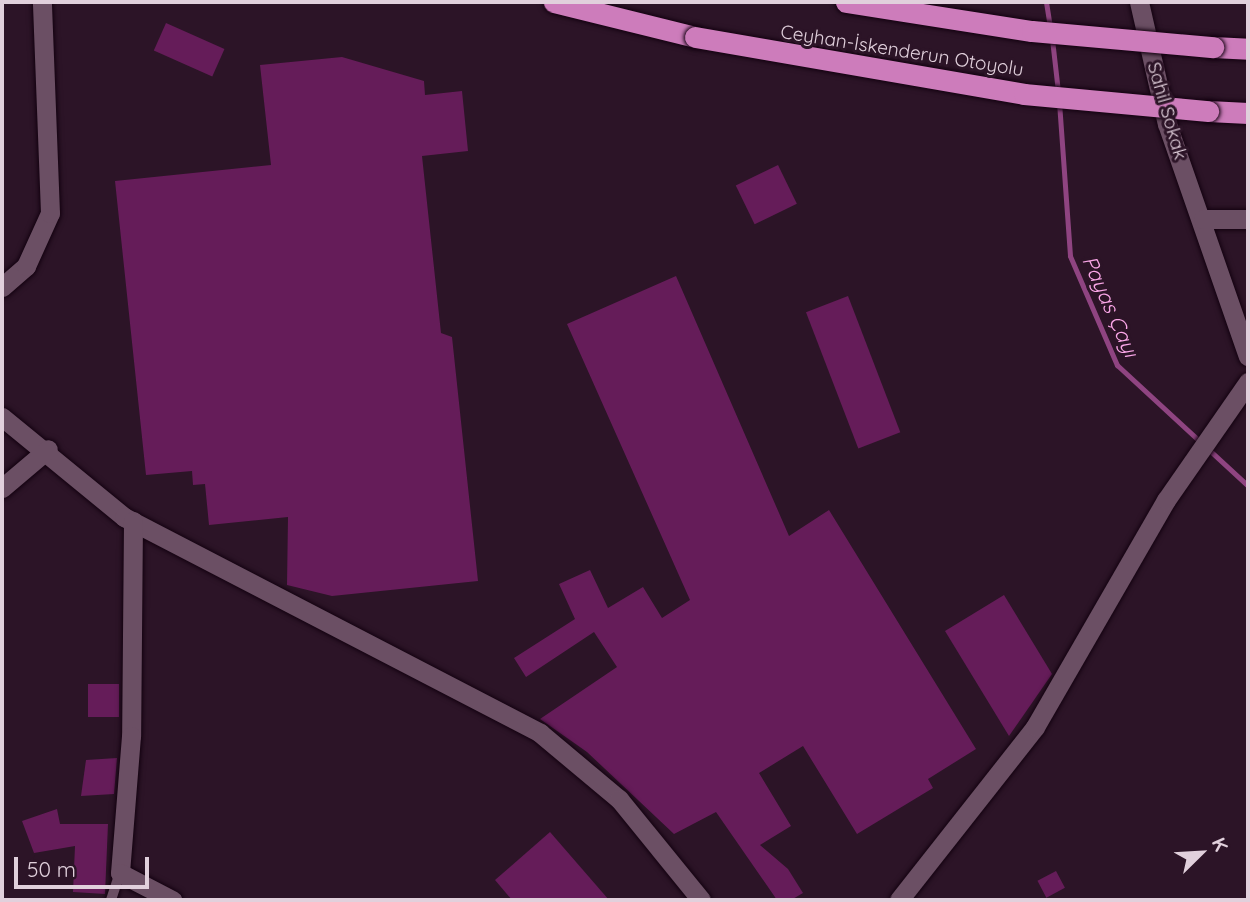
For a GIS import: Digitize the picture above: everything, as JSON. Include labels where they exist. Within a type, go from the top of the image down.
[{"type":"highway","name":"Ceyhan-İskenderun Otoyolu","points":[[554,2],[695,37],[1024,94],[1248,113]]},
{"type":"highway","name":"Ceyhan-İskenderun Otoyolu","points":[[846,2],[1032,31],[1248,49]]},
{"type":"street","points":[[2,287],[26,266],[50,213],[42,2]]},
{"type":"street","name":"Sahil Sokak","points":[[1139,2],[1167,124],[1203,219],[1248,356]]},
{"type":"street","points":[[1203,219],[1248,219]]},
{"type":"street","points":[[899,900],[1035,727],[1166,500],[1248,383]]},
{"type":"street","points":[[2,417],[48,449],[133,521],[540,733],[619,799],[701,900]]},
{"type":"street","points":[[2,488],[48,449]]},
{"type":"street","points":[[133,521],[131,736],[120,873],[172,900]]},
{"type":"lane","points":[[110,900],[120,873]]},
{"type":"building","points":[[166,23],[224,49],[212,76],[154,50]]},
{"type":"building","points":[[342,57],[424,81],[425,95],[462,91],[468,151],[422,156],[441,333],[452,337],[478,581],[332,596],[287,585],[288,517],[209,525],[205,484],[193,485],[192,471],[146,475],[115,181],[271,165],[260,65]]},
{"type":"building","points":[[778,165],[797,204],[755,224],[736,186]]},
{"type":"building","points":[[676,276],[789,536],[829,510],[976,749],[928,779],[933,788],[857,834],[803,746],[759,773],[791,826],[760,845],[788,869],[803,893],[791,900],[777,900],[716,812],[674,834],[587,752],[540,719],[617,667],[594,632],[526,677],[514,658],[575,619],[559,584],[590,570],[608,608],[643,587],[662,618],[690,600],[567,324]]},
{"type":"building","points":[[848,296],[900,432],[858,448],[806,312]]},
{"type":"building","points":[[1004,595],[1052,674],[1009,736],[945,631]]},
{"type":"building","points":[[88,684],[119,684],[119,717],[88,717]]},
{"type":"building","points":[[117,758],[114,794],[81,796],[86,760]]},
{"type":"building","points":[[57,809],[60,824],[108,824],[105,894],[73,892],[75,846],[34,853],[22,821]]},
{"type":"building","points":[[550,832],[609,900],[512,900],[495,880]]},
{"type":"building","points":[[1056,871],[1065,888],[1046,898],[1037,881]]},
{"type":"waterway","name":"Payas Çayı","points":[[1046,2],[1050,26]]},
{"type":"waterway","name":"Payas Çayı","points":[[1052,39],[1058,92]]},
{"type":"waterway","name":"Payas Çayı","points":[[1059,102],[1070,256],[1117,365],[1248,486]]}]
